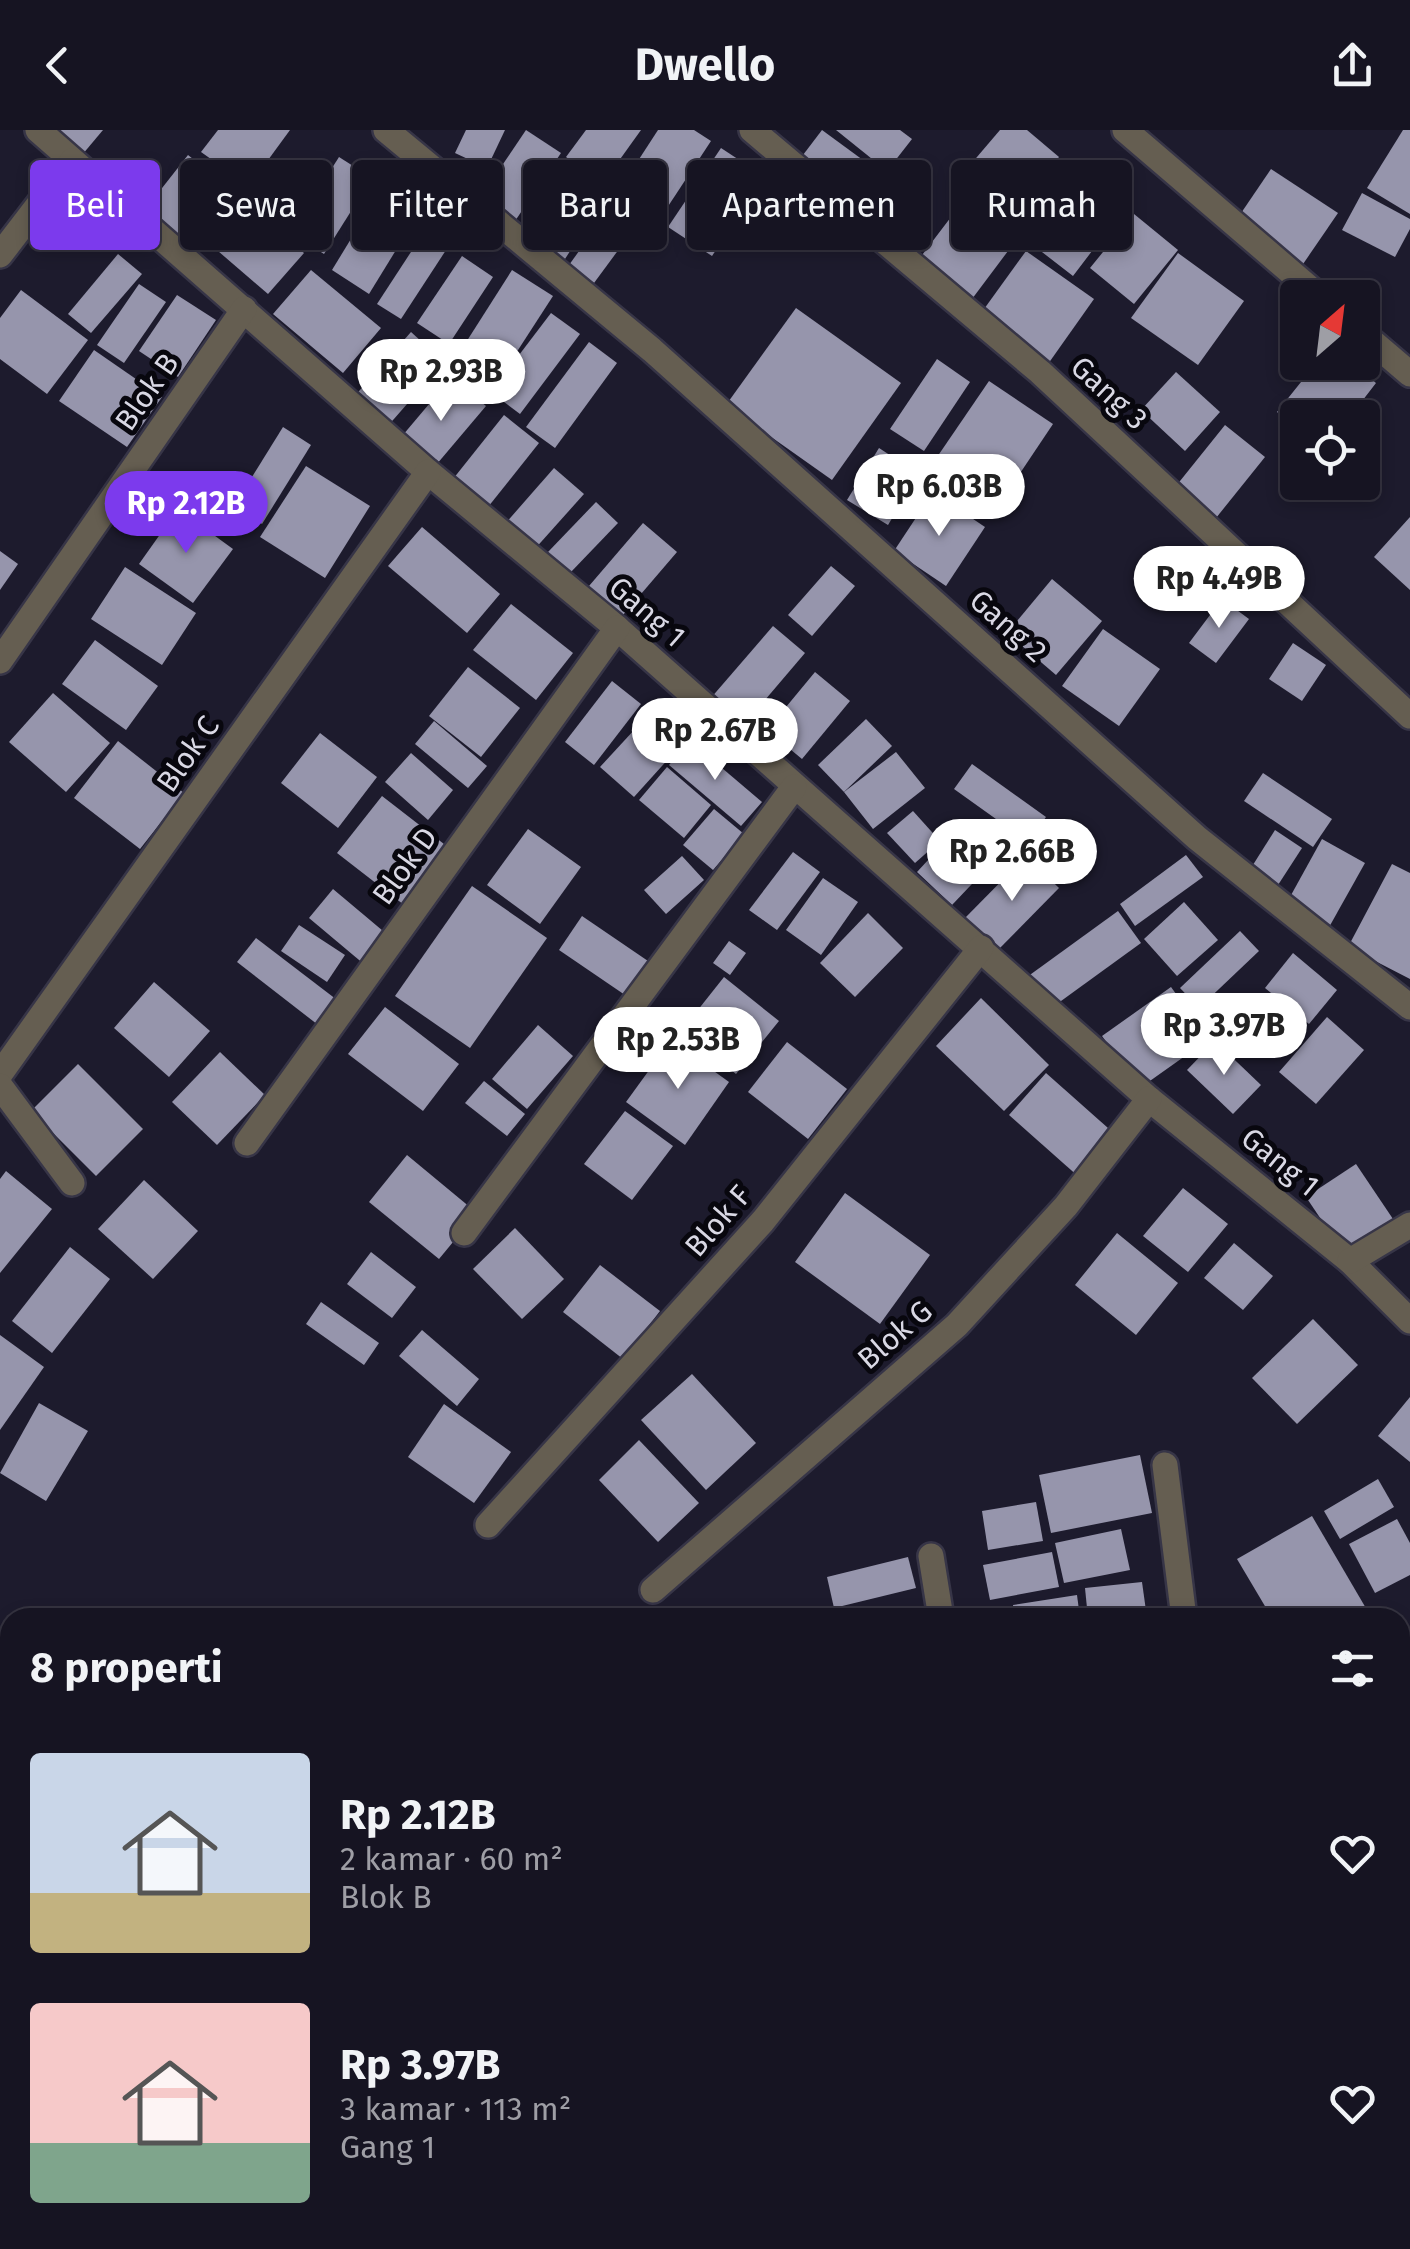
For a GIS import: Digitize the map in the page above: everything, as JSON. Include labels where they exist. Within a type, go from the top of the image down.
[{"type":"street","name":"Gang 1","points":[[38,130],[72,160]]},
{"type":"street","name":"Gang 2","points":[[386,130],[652,350],[1196,838],[1410,1008]]},
{"type":"street","points":[[1125,130],[1156,140],[1302,280]]},
{"type":"street","name":"Gang 3","points":[[761,133],[1040,372],[1410,716]]},
{"type":"street","points":[[0,256],[30,216]]},
{"type":"street","name":"Gang 1","points":[[160,236],[428,472],[617,628],[1149,1100],[1350,1261],[1410,1321]]},
{"type":"street","name":"Blok B","points":[[0,661],[244,309]]},
{"type":"street","points":[[1380,348],[1410,374]]},
{"type":"street","name":"Blok C","points":[[0,1074],[428,472]]},
{"type":"street","name":"Blok D","points":[[247,1143],[617,628]]},
{"type":"street","points":[[464,1232],[794,787]]},
{"type":"street","name":"Blok F","points":[[488,1525],[763,1220],[981,948]]},
{"type":"street","points":[[0,1086],[72,1183]]},
{"type":"street","name":"Blok G","points":[[653,1590],[956,1326],[1066,1206],[1149,1100]]},
{"type":"street","points":[[1350,1261],[1410,1225]]},
{"type":"street","points":[[1165,1465],[1183,1608]]},
{"type":"street","points":[[931,1556],[939,1608]]},
{"type":"street","points":[[1410,2124],[1410,2138]]},
{"type":"building","points":[[50,130],[103,130],[82,155]]},
{"type":"building","points":[[218,130],[290,130],[268,160],[212,160],[201,152]]},
{"type":"building","points":[[466,130],[505,130],[491,160],[470,160],[455,153]]},
{"type":"building","points":[[526,130],[561,153],[556,160],[523,160],[523,209],[513,224],[503,217],[503,164]]},
{"type":"building","points":[[586,130],[641,130],[619,160],[566,157]]},
{"type":"building","points":[[658,130],[694,130],[711,141],[698,160],[687,160],[687,177],[667,208],[667,160],[638,160]]},
{"type":"building","points":[[822,130],[863,160],[810,160],[803,155]]},
{"type":"building","points":[[836,130],[900,130],[912,139],[896,160],[873,160]]},
{"type":"building","points":[[1000,130],[1027,130],[1059,157],[1057,160],[974,160]]},
{"type":"building","points":[[1403,130],[1410,130],[1410,214],[1367,188]]},
{"type":"building","points":[[721,148],[739,160],[713,160]]},
{"type":"building","points":[[339,157],[352,165],[352,210],[332,241],[332,168]]},
{"type":"building","points":[[180,165],[178,239],[160,224],[160,191]]},
{"type":"building","points":[[1271,169],[1338,213],[1301,267],[1235,222]]},
{"type":"building","points":[[1362,193],[1410,219],[1410,229],[1395,257],[1342,230]]},
{"type":"building","points":[[687,199],[687,240],[668,227]]},
{"type":"building","points":[[1134,214],[1178,250],[1134,304],[1090,268],[1105,250],[1132,250]]},
{"type":"building","points":[[951,217],[951,250],[1009,250],[969,303],[916,263],[926,250],[931,250],[931,243]]},
{"type":"building","points":[[352,237],[352,250],[396,250],[369,294],[332,270]]},
{"type":"building","points":[[217,250],[301,250],[304,253],[268,294]]},
{"type":"building","points":[[412,250],[446,250],[401,319],[377,304]]},
{"type":"building","points":[[545,250],[571,250],[563,262]]},
{"type":"building","points":[[580,250],[618,250],[594,283],[569,265]]},
{"type":"building","points":[[1039,250],[1093,250],[1073,276]]},
{"type":"building","points":[[1026,251],[1094,299],[1048,364],[979,316]]},
{"type":"building","points":[[1178,253],[1244,301],[1198,365],[1131,318]]},
{"type":"building","points":[[118,254],[142,274],[91,333],[68,314]]},
{"type":"building","points":[[462,256],[493,277],[449,344],[417,323]]},
{"type":"building","points":[[311,270],[381,328],[343,373],[273,314]]},
{"type":"building","points":[[512,270],[553,296],[496,384],[456,358]]},
{"type":"building","points":[[139,284],[166,302],[124,363],[97,345]]},
{"type":"building","points":[[21,290],[88,340],[47,394],[0,359],[0,318]]},
{"type":"building","points":[[177,295],[216,320],[178,377],[139,351]]},
{"type":"building","points":[[796,308],[901,383],[832,480],[726,405]]},
{"type":"building","points":[[551,313],[580,334],[520,414],[491,392]]},
{"type":"building","points":[[411,332],[444,362],[386,428],[352,399]]},
{"type":"building","points":[[589,342],[617,363],[555,448],[526,427]]},
{"type":"building","points":[[94,350],[162,397],[127,447],[59,401]]},
{"type":"building","points":[[937,359],[970,382],[924,451],[890,429]]},
{"type":"building","points":[[1176,372],[1220,412],[1185,451],[1141,410]]},
{"type":"building","points":[[451,378],[486,406],[431,471],[397,442]]},
{"type":"building","points":[[1303,380],[1376,383],[1363,400],[1287,400]]},
{"type":"building","points":[[989,381],[1053,424],[998,506],[933,463]]},
{"type":"building","points":[[504,415],[539,443],[488,507],[453,479]]},
{"type":"building","points":[[1225,425],[1265,457],[1216,518],[1176,486]]},
{"type":"building","points":[[283,427],[311,445],[262,524],[234,506]]},
{"type":"building","points":[[879,448],[919,474],[888,525],[847,500]]},
{"type":"building","points":[[306,466],[370,506],[325,578],[260,537]]},
{"type":"building","points":[[554,468],[584,494],[533,551],[504,525]]},
{"type":"building","points":[[933,492],[985,527],[946,586],[894,551]]},
{"type":"building","points":[[596,502],[618,523],[570,573],[548,552]]},
{"type":"building","points":[[178,509],[233,549],[193,603],[139,564]]},
{"type":"building","points":[[1410,517],[1410,590],[1374,557]]},
{"type":"building","points":[[643,523],[677,552],[617,622],[583,593]]},
{"type":"building","points":[[422,527],[500,594],[467,633],[388,566]]},
{"type":"building","points":[[0,551],[18,564],[0,590]]},
{"type":"building","points":[[831,566],[855,586],[812,636],[788,615]]},
{"type":"building","points":[[125,567],[196,613],[162,665],[91,619]]},
{"type":"building","points":[[1052,579],[1102,621],[1056,675],[1007,633]]},
{"type":"building","points":[[1222,599],[1249,619],[1216,663],[1189,643]]},
{"type":"building","points":[[511,604],[573,653],[536,700],[473,650]]},
{"type":"building","points":[[773,626],[805,653],[742,727],[710,699]]},
{"type":"building","points":[[1103,629],[1160,669],[1119,726],[1062,686]]},
{"type":"building","points":[[95,640],[158,686],[126,730],[62,684]]},
{"type":"building","points":[[1293,643],[1326,665],[1302,701],[1269,679]]},
{"type":"building","points":[[468,667],[520,708],[481,757],[429,716]]},
{"type":"building","points":[[815,672],[850,701],[802,759],[767,730]]},
{"type":"building","points":[[612,681],[641,704],[594,765],[565,742]]},
{"type":"building","points":[[53,693],[110,743],[66,792],[9,742]]},
{"type":"building","points":[[647,716],[680,746],[634,797],[600,767]]},
{"type":"building","points":[[866,719],[892,746],[844,792],[818,765]]},
{"type":"building","points":[[434,721],[487,766],[468,788],[415,744]]},
{"type":"building","points":[[320,733],[377,777],[338,828],[281,783]]},
{"type":"building","points":[[689,740],[762,802],[741,826],[669,765]]},
{"type":"building","points":[[118,741],[184,793],[140,849],[74,798]]},
{"type":"building","points":[[896,752],[925,788],[873,829],[844,792]]},
{"type":"building","points":[[411,753],[453,790],[428,820],[385,782]]},
{"type":"building","points":[[972,764],[1046,817],[1028,842],[954,789]]},
{"type":"building","points":[[667,767],[711,805],[684,838],[639,800]]},
{"type":"building","points":[[1263,773],[1332,819],[1313,847],[1244,801]]},
{"type":"building","points":[[382,796],[453,851],[408,908],[337,853]]},
{"type":"building","points":[[714,809],[744,834],[713,870],[683,845]]},
{"type":"building","points":[[913,811],[940,841],[915,863],[887,833]]},
{"type":"building","points":[[1063,824],[1091,855],[1060,883],[1032,853]]},
{"type":"building","points":[[528,829],[581,867],[540,924],[487,885]]},
{"type":"building","points":[[1275,830],[1302,848],[1278,885],[1251,868]]},
{"type":"building","points":[[954,832],[990,865],[952,905],[917,872]]},
{"type":"building","points":[[1322,839],[1365,863],[1328,929],[1285,906]]},
{"type":"building","points":[[793,852],[820,872],[777,930],[749,910]]},
{"type":"building","points":[[1186,855],[1203,877],[1135,926],[1120,904]]},
{"type":"building","points":[[682,856],[704,880],[666,914],[644,890]]},
{"type":"building","points":[[1026,856],[1059,888],[997,951],[964,919]]},
{"type":"building","points":[[1392,864],[1410,873],[1410,979],[1348,947]]},
{"type":"building","points":[[823,878],[858,902],[821,955],[786,930]]},
{"type":"building","points":[[472,886],[547,938],[470,1048],[395,996]]},
{"type":"building","points":[[333,889],[389,936],[365,965],[309,918]]},
{"type":"building","points":[[1184,902],[1218,940],[1177,976],[1144,939]]},
{"type":"building","points":[[1118,911],[1141,943],[1050,1009],[1027,977]]},
{"type":"building","points":[[868,913],[903,948],[855,997],[820,963]]},
{"type":"building","points":[[582,916],[648,961],[625,995],[559,950]]},
{"type":"building","points":[[299,925],[345,955],[327,982],[281,951]]},
{"type":"building","points":[[1240,931],[1259,951],[1199,1008],[1180,988]]},
{"type":"building","points":[[256,938],[341,1003],[322,1028],[237,962]]},
{"type":"building","points":[[729,941],[746,953],[730,975],[713,963]]},
{"type":"building","points":[[1293,953],[1337,990],[1309,1024],[1265,988]]},
{"type":"building","points":[[724,977],[779,1021],[736,1074],[682,1030]]},
{"type":"building","points":[[154,982],[210,1031],[169,1077],[114,1028]]},
{"type":"building","points":[[1171,987],[1209,1039],[1140,1088],[1102,1036]]},
{"type":"building","points":[[981,998],[1049,1065],[1004,1111],[936,1046]]},
{"type":"building","points":[[385,1007],[459,1064],[423,1111],[348,1054]]},
{"type":"building","points":[[1327,1017],[1364,1050],[1316,1104],[1279,1072]]},
{"type":"building","points":[[538,1025],[573,1056],[527,1109],[492,1079]]},
{"type":"building","points":[[671,1040],[729,1082],[685,1145],[626,1102]]},
{"type":"building","points":[[1215,1041],[1261,1085],[1233,1114],[1187,1070]]},
{"type":"building","points":[[787,1042],[847,1089],[808,1139],[748,1092]]},
{"type":"building","points":[[220,1052],[265,1095],[217,1145],[172,1102]]},
{"type":"building","points":[[78,1064],[143,1129],[96,1176],[31,1111]]},
{"type":"building","points":[[1046,1073],[1117,1136],[1080,1178],[1009,1115]]},
{"type":"building","points":[[484,1081],[525,1114],[507,1136],[465,1103]]},
{"type":"building","points":[[625,1111],[673,1146],[632,1200],[584,1164]]},
{"type":"building","points":[[407,1155],[477,1213],[439,1259],[369,1202]]},
{"type":"building","points":[[1356,1164],[1393,1219],[1343,1252],[1306,1197]]},
{"type":"building","points":[[6,1171],[52,1209],[0,1273],[0,1179]]},
{"type":"building","points":[[144,1180],[198,1231],[153,1279],[98,1229]]},
{"type":"building","points":[[1183,1188],[1228,1224],[1188,1272],[1143,1236]]},
{"type":"building","points":[[845,1193],[930,1255],[880,1324],[795,1262]]},
{"type":"building","points":[[515,1228],[564,1279],[522,1319],[473,1269]]},
{"type":"building","points":[[1117,1233],[1178,1283],[1136,1335],[1075,1285]]},
{"type":"building","points":[[1234,1243],[1273,1276],[1243,1310],[1204,1278]]},
{"type":"building","points":[[70,1247],[110,1279],[52,1353],[12,1321]]},
{"type":"building","points":[[371,1252],[416,1287],[392,1318],[347,1284]]},
{"type":"building","points":[[600,1265],[660,1311],[623,1359],[563,1312]]},
{"type":"building","points":[[321,1302],[379,1343],[364,1365],[306,1324]]},
{"type":"building","points":[[1313,1319],[1358,1365],[1297,1424],[1252,1378]]},
{"type":"building","points":[[422,1330],[479,1379],[457,1406],[399,1356]]},
{"type":"building","points":[[0,1335],[44,1367],[0,1430]]},
{"type":"building","points":[[692,1374],[756,1443],[706,1490],[641,1420]]},
{"type":"building","points":[[1410,1397],[1410,1462],[1378,1436]]},
{"type":"building","points":[[39,1403],[88,1431],[46,1501],[0,1473]]},
{"type":"building","points":[[444,1404],[511,1452],[474,1503],[408,1457]]},
{"type":"building","points":[[639,1440],[699,1503],[658,1542],[599,1480]]},
{"type":"building","points":[[1140,1455],[1152,1513],[1051,1533],[1039,1475]]},
{"type":"building","points":[[1378,1479],[1394,1507],[1340,1539],[1324,1511]]},
{"type":"building","points":[[1036,1502],[1043,1541],[988,1550],[982,1511]]},
{"type":"building","points":[[1312,1516],[1366,1608],[1266,1608],[1237,1559]]},
{"type":"building","points":[[1397,1519],[1410,1543],[1410,1575],[1375,1593],[1349,1544]]},
{"type":"building","points":[[1121,1529],[1130,1570],[1064,1583],[1055,1543]]},
{"type":"building","points":[[1052,1552],[1059,1587],[990,1600],[983,1565]]},
{"type":"building","points":[[908,1557],[916,1588],[834,1608],[827,1577]]},
{"type":"building","points":[[1142,1582],[1146,1608],[1087,1608],[1085,1588]]},
{"type":"building","points":[[1077,1595],[1079,1608],[1013,1608],[1013,1605]]}]
